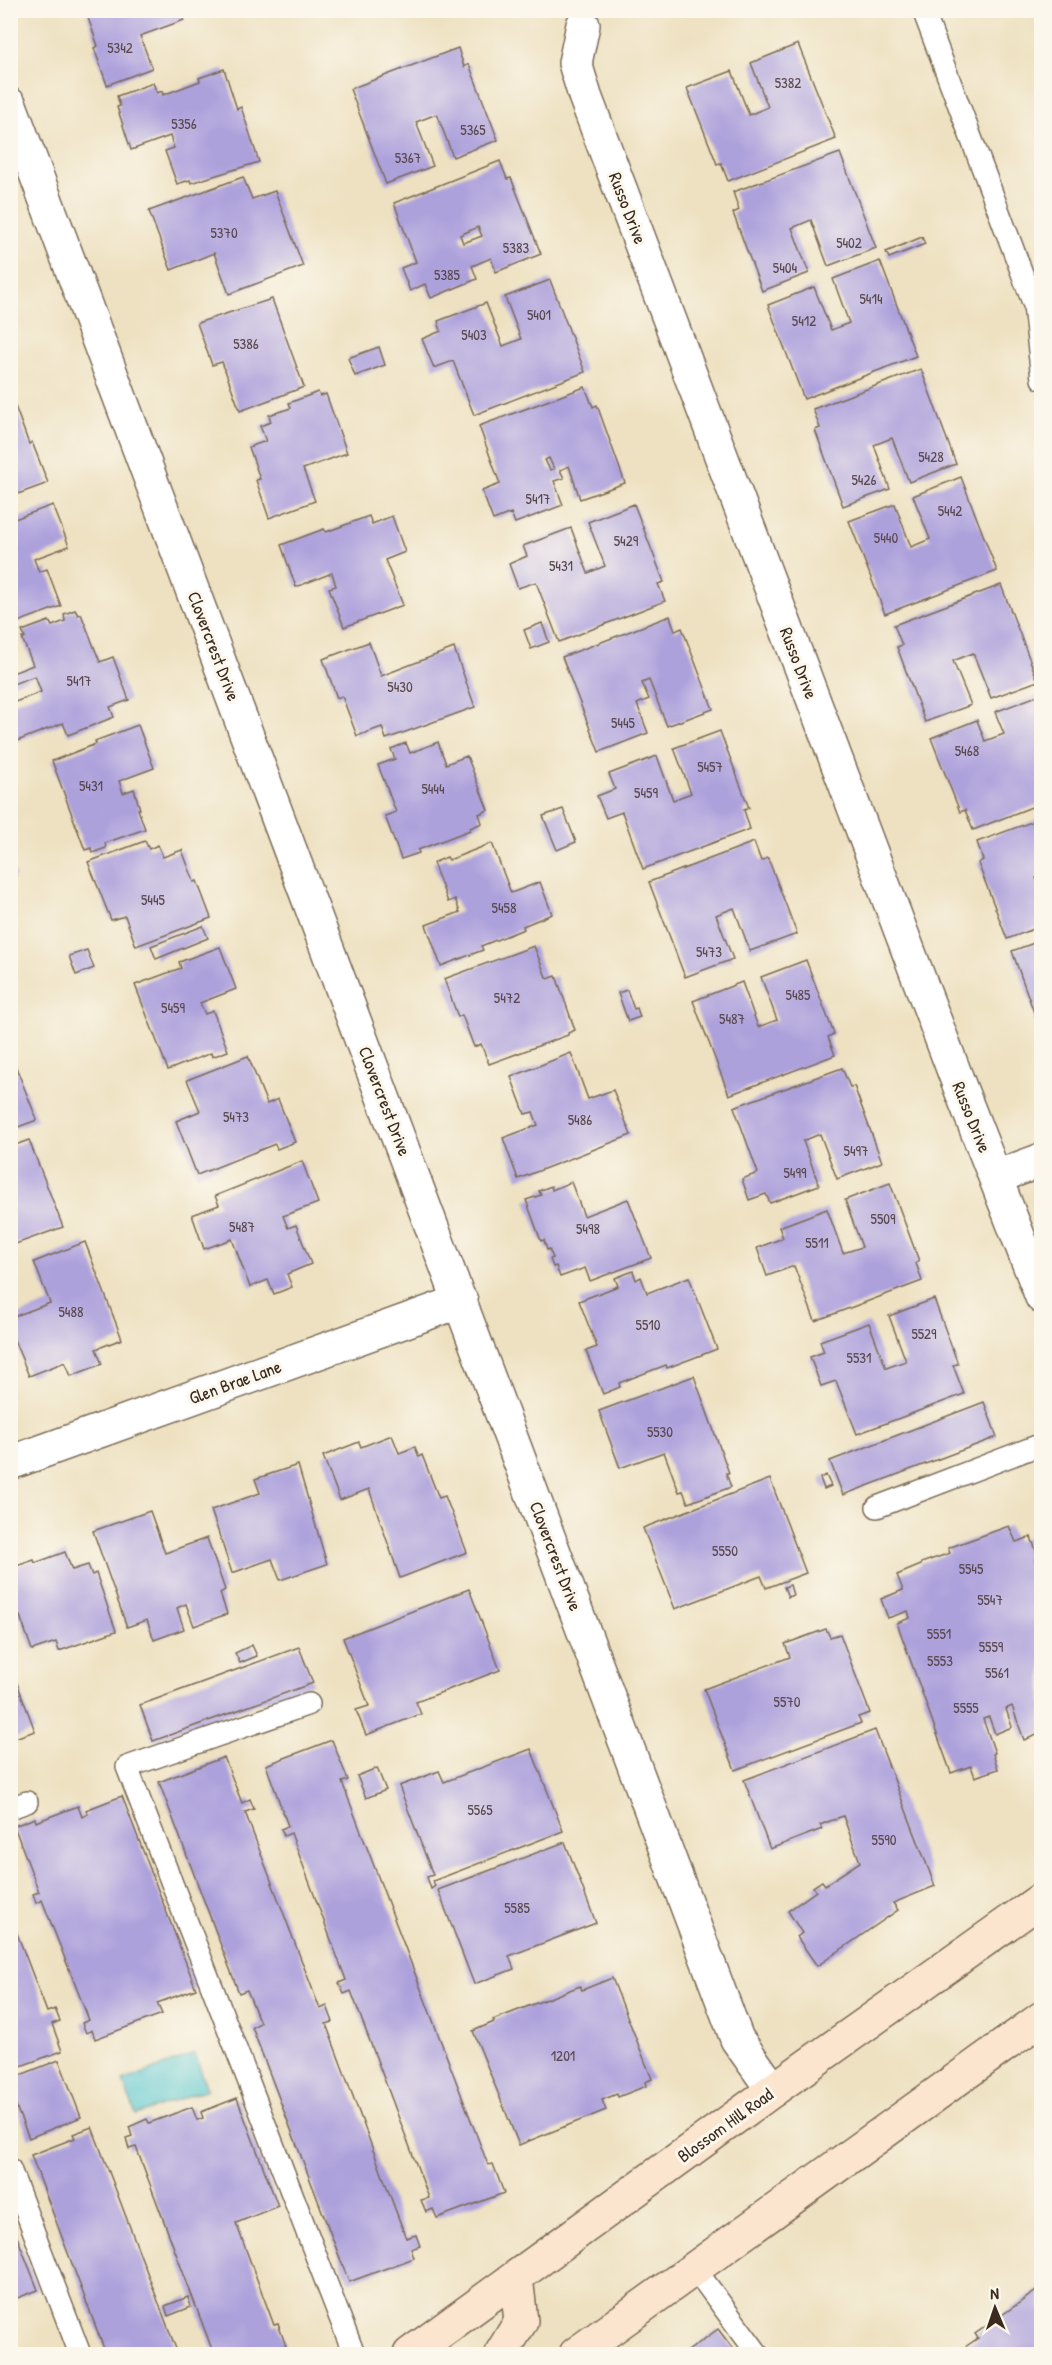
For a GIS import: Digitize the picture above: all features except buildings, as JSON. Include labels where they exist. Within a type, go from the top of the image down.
[{"type":"main road","name":"Blossom Hill Road","points":[[410,2355],[773,2090],[1041,1899]]},
{"type":"main road","points":[[576,2355],[1041,2019]]},
{"type":"main road","points":[[501,2355],[521,2321],[516,2277]]},
{"type":"street","name":"Russo Drive","points":[[583,25],[575,63],[585,96],[1041,1297]]},
{"type":"street","name":"Clovercrest Drive","points":[[10,105],[737,2039],[773,2090]]},
{"type":"street","points":[[996,1177],[1041,1160]]},
{"type":"street","name":"Glen Brae Lane","points":[[10,1463],[460,1301]]},
{"type":"lane","points":[[923,10],[1038,304],[1038,363],[1041,379]]},
{"type":"lane","points":[[877,1507],[1041,1444]]},
{"type":"lane","points":[[309,1704],[127,1767],[354,2355]]},
{"type":"lane","points":[[10,2169],[80,2355]]},
{"type":"lane","points":[[695,2269],[758,2355]]},
{"type":"water","points":[[195,2054],[207,2089],[136,2115],[123,2081]]}]
